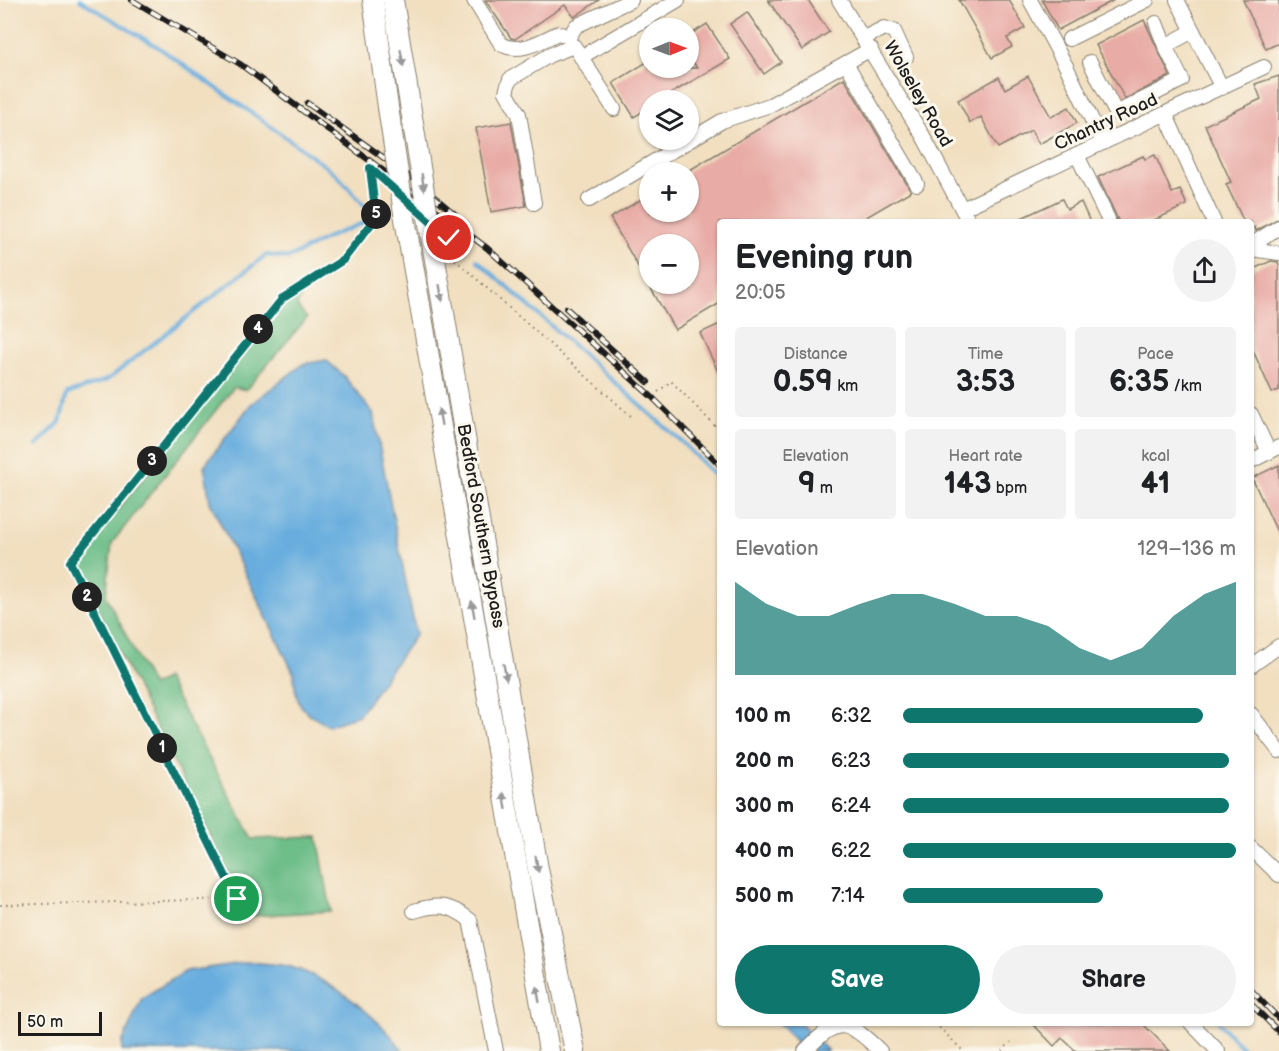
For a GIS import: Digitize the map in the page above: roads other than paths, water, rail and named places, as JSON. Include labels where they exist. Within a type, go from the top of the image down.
[{"type":"highway","name":"Bedford Southern Bypass","points":[[373,0],[404,213],[549,1051]]},
{"type":"highway","name":"Bedford Southern Bypass","points":[[393,0],[414,129],[436,233],[538,869],[575,1051]]},
{"type":"street","points":[[474,0],[501,44],[508,49],[523,48],[558,33],[564,33],[575,46],[614,109]]},
{"type":"street","points":[[575,46],[576,26],[631,0]]},
{"type":"street","name":"Wolseley Road","points":[[839,0],[867,43],[967,219]]},
{"type":"street","points":[[1030,0],[1066,66],[1103,143]]},
{"type":"street","points":[[1069,39],[1147,0]]},
{"type":"street","points":[[1177,0],[1222,87]]},
{"type":"street","points":[[534,203],[519,114],[506,92],[510,79],[550,55],[575,46],[670,2]]},
{"type":"street","points":[[1116,113],[1182,80],[1156,23]]},
{"type":"street","points":[[589,200],[722,121],[770,105],[846,63],[884,28],[894,31],[906,57]]},
{"type":"street","points":[[1165,46],[1193,31]]},
{"type":"street","points":[[1090,62],[1125,133]]},
{"type":"street","points":[[846,63],[917,184]]},
{"type":"street","name":"Chantry Road","points":[[962,209],[1264,67]]},
{"type":"street","points":[[1166,115],[1213,219]]},
{"type":"street","points":[[1077,155],[1108,219]]},
{"type":"street","points":[[1254,245],[1279,227]]},
{"type":"street","points":[[1254,248],[1279,253]]},
{"type":"street","points":[[1254,419],[1274,450],[1254,459]]},
{"type":"street","points":[[1254,664],[1279,646]]},
{"type":"street","points":[[1254,718],[1279,751]]},
{"type":"street","points":[[1254,851],[1278,872]]},
{"type":"street","points":[[414,911],[429,906],[455,908],[470,920],[496,1051]]},
{"type":"street","points":[[1194,1026],[1218,1051]]},
{"type":"street","points":[[805,1051],[825,1030],[850,1027],[858,1030],[880,1051]]},
{"type":"water","points":[[326,360],[344,376],[373,413],[416,634],[359,715],[329,726],[306,712],[298,700],[294,674],[210,502],[204,466],[251,404],[303,364]]},
{"type":"water","points":[[249,962],[286,966],[306,973],[338,990],[368,1013],[403,1051],[122,1051],[122,1043],[142,998],[186,971]]},
{"type":"water","points":[[781,1026],[803,1026],[828,1051],[806,1051]]},
{"type":"waterway","points":[[36,446],[60,422],[67,394],[107,380],[266,255],[289,258],[333,235],[376,218],[336,174],[158,47],[80,0]]},
{"type":"waterway","points":[[477,260],[683,443],[717,478]]},
{"type":"waterway","points":[[1222,1026],[1245,1051]]},
{"type":"railway","points":[[132,0],[240,64],[487,248],[652,397],[717,462]]},
{"type":"railway","points":[[307,103],[412,178],[456,215]]},
{"type":"railway","points":[[566,308],[648,382]]},
{"type":"railway","points":[[1254,993],[1279,1019]]},
{"type":"railway","points":[[1254,1007],[1279,1032]]}]
